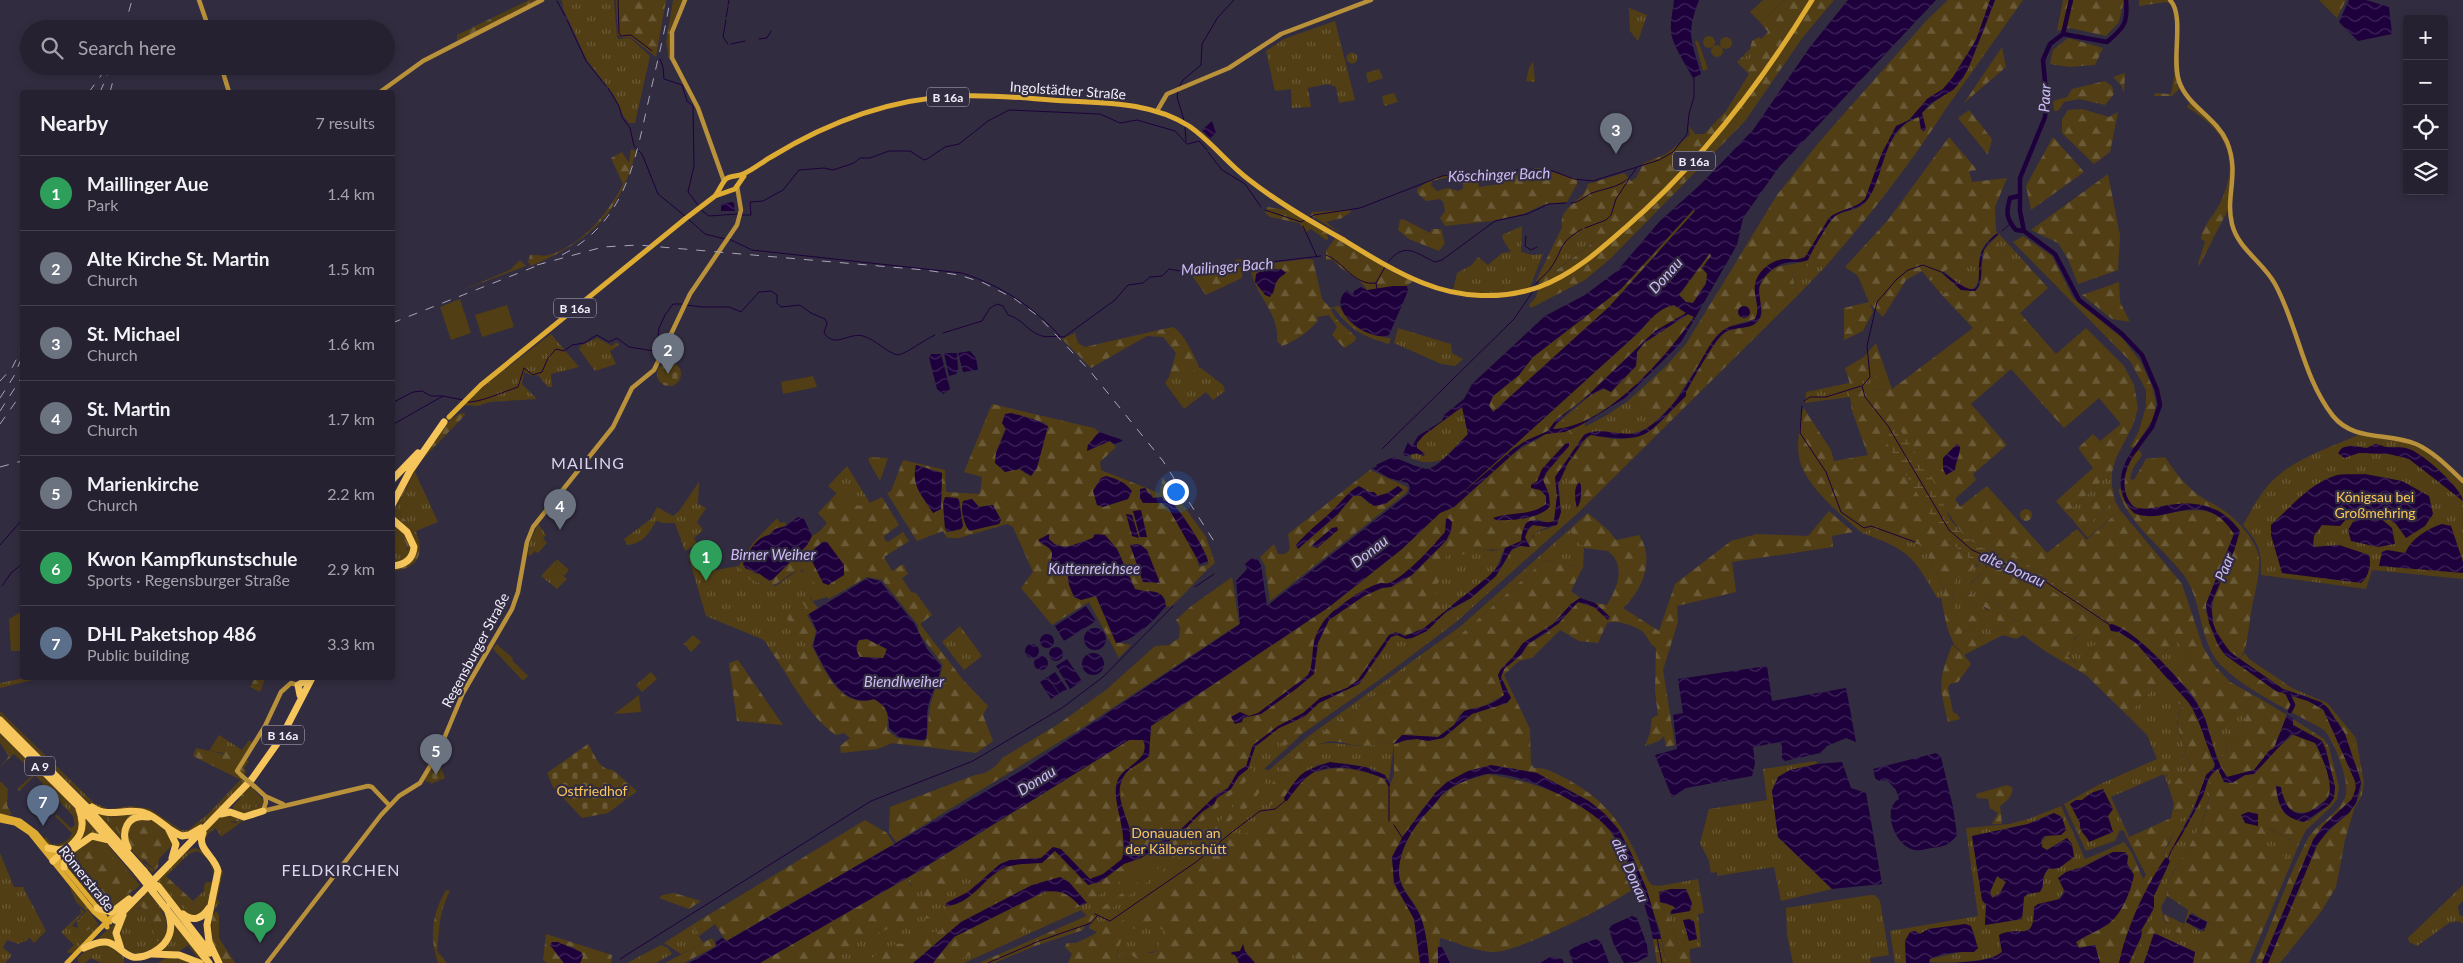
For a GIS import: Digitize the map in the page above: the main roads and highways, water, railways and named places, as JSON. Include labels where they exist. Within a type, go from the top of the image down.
[{"type":"highway","name":"B 16a","points":[[395,495],[428,440],[447,419]]},
{"type":"highway","name":"B 16a","points":[[395,500],[410,471],[447,419]]},
{"type":"highway","points":[[395,477],[428,440]]},
{"type":"highway","points":[[395,521],[412,539],[414,546],[412,556],[408,562],[395,565]]},
{"type":"highway","points":[[300,695],[298,685],[306,680]]},
{"type":"highway","name":"B 16a","points":[[132,899],[182,852],[243,785],[280,734],[308,680]]},
{"type":"highway","name":"B 16a","points":[[111,920],[172,858],[232,802],[252,779],[281,738],[308,680]]},
{"type":"highway","name":"A 9","points":[[0,720],[68,787],[142,871],[218,963]]},
{"type":"highway","name":"A 9","points":[[0,728],[109,840],[142,871]]},
{"type":"highway","name":"A 9","points":[[68,787],[101,812],[114,814],[135,811],[145,813],[182,836],[203,829]]},
{"type":"highway","name":"A 9","points":[[81,798],[132,855]]},
{"type":"highway","points":[[232,802],[232,812]]},
{"type":"highway","points":[[56,860],[83,829],[83,820],[78,806]]},
{"type":"highway","points":[[217,817],[226,812],[232,812],[244,817],[262,811]]},
{"type":"highway","name":"A 9","points":[[142,871],[124,838],[128,823],[137,817],[154,819]]},
{"type":"highway","points":[[165,826],[176,844],[172,858]]},
{"type":"highway","points":[[203,829],[201,842],[205,851],[216,864],[218,871],[210,906],[208,937],[218,963]]},
{"type":"highway","points":[[56,860],[92,836],[109,840]]},
{"type":"highway","points":[[48,848],[58,850],[69,847]]},
{"type":"highway","points":[[182,852],[194,847],[205,851]]},
{"type":"highway","points":[[64,867],[66,855]]},
{"type":"highway","name":"A 9","points":[[156,888],[166,907],[209,963]]},
{"type":"highway","name":"A 9","points":[[156,888],[188,918],[196,919],[204,915],[210,906]]},
{"type":"highway","points":[[96,910],[112,912],[132,899]]},
{"type":"highway","points":[[121,950],[117,939],[117,929],[120,919],[132,899]]},
{"type":"highway","points":[[149,954],[163,946],[170,937],[171,922],[166,907]]},
{"type":"highway","name":"A 9","points":[[176,908],[218,963]]},
{"type":"highway","points":[[84,948],[105,942],[133,957],[149,954],[179,955],[200,963]]},
{"type":"main road","name":"Ingolstädter Straße","points":[[748,172],[789,146],[830,126],[865,112],[918,100],[956,96],[990,96],[1116,104],[1157,111],[1170,116],[1196,132],[1253,183],[1332,234],[1414,279],[1450,292],[1485,296],[1528,290],[1562,276],[1597,252],[1677,180],[1749,96],[1812,0]]},
{"type":"main road","name":"B 16a","points":[[732,177],[748,172]]},
{"type":"main road","name":"B 16a","points":[[737,185],[748,172]]},
{"type":"main road","points":[[732,177],[737,185],[730,190],[724,183],[732,177]]},
{"type":"main road","name":"B 16a","points":[[715,196],[724,183]]},
{"type":"main road","name":"B 16a","points":[[447,419],[467,398],[687,218],[715,196],[730,190]]},
{"type":"main road","name":"Römerstraße","points":[[0,816],[26,824],[48,848],[96,910],[111,920]]},
{"type":"main road","name":"Römerstraße","points":[[0,820],[24,828],[64,867],[96,910]]},
{"type":"main road","points":[[96,910],[99,922],[97,932]]},
{"type":"main road","name":"B 16a","points":[[71,962],[97,932],[111,920]]},
{"type":"main road","name":"B 16a","points":[[71,962],[111,920]]},
{"type":"water","points":[[1674,0],[1699,0],[1692,21],[1691,37],[1701,74],[1693,78],[1672,37],[1671,24]]},
{"type":"water","name":"Donau","points":[[1848,0],[1936,0],[1779,167],[1743,218],[1737,245],[1680,344],[1625,398],[1581,425],[1565,432],[1546,434],[1522,446],[1454,507],[1440,513],[1402,549],[1329,607],[1151,726],[1149,756],[1129,770],[1121,783],[1121,803],[1130,833],[1128,853],[1131,856],[1137,855],[1179,831],[1216,795],[1228,788],[1238,771],[1246,766],[1253,745],[1278,726],[1303,713],[1320,698],[1347,688],[1358,680],[1389,635],[1396,632],[1405,636],[1424,628],[1489,576],[1500,564],[1505,548],[1521,541],[1523,531],[1529,521],[1554,521],[1557,496],[1555,477],[1584,435],[1599,431],[1624,434],[1641,431],[1664,415],[1682,392],[1716,337],[1728,328],[1755,319],[1757,306],[1755,284],[1762,270],[1771,263],[1781,259],[1805,257],[1829,218],[1857,205],[1865,199],[1882,153],[1896,126],[1909,120],[1927,99],[1943,89],[1953,77],[1976,40],[1990,0],[1995,0],[1968,69],[1961,81],[1953,90],[1931,103],[1922,113],[1926,129],[1924,131],[1921,130],[1919,117],[1907,122],[1898,131],[1886,152],[1874,189],[1868,199],[1860,206],[1834,217],[1808,260],[1788,262],[1773,268],[1760,285],[1760,318],[1754,324],[1729,330],[1720,336],[1699,369],[1686,392],[1686,396],[1654,428],[1637,437],[1611,438],[1591,435],[1586,438],[1568,463],[1558,485],[1561,512],[1557,525],[1547,527],[1533,525],[1529,528],[1525,537],[1530,547],[1520,546],[1512,549],[1496,576],[1471,598],[1447,611],[1427,631],[1406,639],[1397,635],[1391,637],[1359,684],[1319,703],[1304,717],[1279,728],[1255,747],[1248,769],[1239,776],[1231,789],[1217,798],[1214,804],[1202,812],[1179,835],[1141,858],[1124,864],[1100,882],[1088,885],[1055,851],[1042,863],[1017,865],[1002,869],[962,901],[955,905],[946,906],[946,903],[968,892],[1000,864],[1010,860],[1041,858],[1053,847],[1061,849],[1090,879],[1103,874],[1122,859],[1124,849],[1116,799],[1117,782],[1124,771],[1140,758],[1145,747],[1143,740],[1129,740],[907,878],[760,963],[689,963],[716,947],[716,942],[722,938],[727,941],[1024,769],[1240,624],[1236,581],[1247,569],[1245,564],[1252,558],[1258,560],[1261,565],[1267,606],[1408,494],[1410,488],[1408,483],[1389,478],[1372,468],[1393,457],[1426,469],[1436,465],[1448,455],[1468,434],[1462,407],[1424,435],[1417,443],[1417,448],[1425,454],[1423,456],[1417,453],[1405,456],[1403,454],[1408,442],[1412,447],[1418,436],[1442,421],[1444,415],[1464,399],[1472,384],[1545,316],[1585,295],[1617,271],[1660,221],[1701,184],[1753,130],[1810,47]],"holes":[[[1694,209],[1695,211],[1609,307],[1493,412],[1489,405],[1493,396],[1519,375],[1533,357],[1621,289]],[[1710,253],[1711,256],[1702,268],[1707,274],[1706,284],[1693,303],[1686,302],[1679,295]],[[1674,305],[1686,313],[1655,331],[1584,399],[1555,421],[1548,431],[1525,441],[1513,449],[1453,501],[1639,332],[1654,316]],[[1688,314],[1694,317],[1667,352],[1632,388],[1613,404],[1593,417],[1573,426],[1553,429],[1568,412],[1589,396],[1603,388],[1611,392],[1636,366],[1637,352],[1644,343]]]},
{"type":"water","points":[[2349,0],[2366,0],[2389,7],[2392,34],[2358,41],[2339,22]]},
{"type":"water","points":[[1212,121],[1216,133],[1210,138],[1202,130]]},
{"type":"water","points":[[734,203],[735,211],[721,211],[721,204]]},
{"type":"water","points":[[1997,233],[1998,235],[1988,243],[1982,255],[1981,277],[1978,287],[1975,291],[1961,290],[1942,273],[1964,287],[1975,289],[1978,284],[1979,261],[1982,251],[1988,242]]},
{"type":"water","points":[[1281,269],[1286,273],[1276,282],[1270,297],[1265,295],[1255,282],[1256,274],[1261,271]]},
{"type":"water","points":[[1407,286],[1408,291],[1389,335],[1370,334],[1352,323],[1345,315],[1341,306],[1341,298],[1347,290],[1353,295],[1354,291],[1361,287],[1367,290]]},
{"type":"water","points":[[1746,306],[1749,307],[1749,317],[1742,318],[1739,317],[1738,310],[1739,307]]},
{"type":"water","points":[[970,351],[976,358],[978,370],[963,372],[958,353]]},
{"type":"water","points":[[944,353],[957,353],[958,370],[956,374],[949,376]]},
{"type":"water","points":[[931,354],[941,354],[950,389],[943,394],[937,389],[929,357]]},
{"type":"water","points":[[1011,413],[1033,419],[1048,426],[1037,468],[1031,476],[1020,469],[1005,472],[995,463],[996,453],[1006,429],[1002,423],[1005,414]]},
{"type":"water","points":[[1099,432],[1123,441],[1114,444],[1110,441],[1087,451],[1088,445]]},
{"type":"water","points":[[1569,443],[1569,446],[1546,473],[1543,480],[1549,494],[1550,507],[1532,517],[1503,520],[1493,518],[1533,511],[1546,504],[1546,496],[1540,490],[1531,488],[1531,485],[1537,481],[1542,469],[1565,444]]},
{"type":"water","points":[[1957,444],[1960,450],[1955,470],[1946,475],[1943,469],[1943,458]]},
{"type":"water","points":[[2375,444],[2386,447],[2406,448],[2415,452],[2449,480],[2461,495],[2463,501],[2409,459],[2389,454],[2359,453],[2344,458],[2338,453],[2342,448],[2349,446],[2367,448]]},
{"type":"water","points":[[2137,445],[2139,449],[2127,469],[2124,485],[2129,500],[2134,507],[2147,509],[2189,503],[2199,504],[2217,510],[2233,522],[2240,531],[2234,551],[2211,604],[2213,623],[2217,633],[2230,652],[2283,689],[2321,702],[2328,708],[2345,734],[2361,782],[2356,803],[2349,813],[2329,829],[2317,845],[2268,963],[2262,963],[2313,840],[2323,826],[2352,799],[2356,788],[2355,781],[2323,709],[2308,701],[2276,691],[2225,655],[2218,645],[2209,623],[2206,604],[2234,534],[2222,519],[2209,512],[2196,509],[2158,516],[2146,516],[2134,513],[2127,505],[2121,488],[2121,479],[2126,461]]},
{"type":"water","points":[[916,465],[942,473],[941,509],[933,513],[916,485]]},
{"type":"water","points":[[2365,474],[2402,481],[2429,496],[2433,514],[2425,526],[2406,538],[2396,524],[2385,516],[2380,518],[2392,528],[2395,544],[2378,547],[2351,541],[2348,530],[2353,522],[2361,517],[2360,513],[2349,516],[2340,526],[2322,525],[2314,536],[2313,547],[2339,545],[2369,555],[2369,570],[2366,578],[2361,583],[2282,573],[2271,535],[2271,525],[2300,498],[2325,480],[2338,475]]},
{"type":"water","points":[[1106,476],[1127,485],[1132,491],[1128,499],[1103,507],[1097,505],[1093,491],[1101,478]]},
{"type":"water","points":[[1579,482],[1581,485],[1581,497],[1577,508],[1575,491]]},
{"type":"water","points":[[1359,486],[1369,492],[1374,492],[1378,496],[1388,493],[1398,486],[1403,490],[1385,504],[1374,506],[1361,496],[1353,496],[1338,514],[1298,549],[1296,545],[1349,493]]},
{"type":"water","points":[[1145,488],[1153,498],[1162,497],[1164,501],[1170,501],[1174,505],[1198,539],[1208,561],[1200,564],[1168,507],[1162,503],[1143,503],[1140,498],[1140,489]]},
{"type":"water","points":[[945,497],[957,498],[959,500],[963,526],[961,529],[948,532],[945,529],[943,504]]},
{"type":"water","points":[[972,499],[979,507],[993,505],[1001,520],[999,524],[969,531],[963,516],[962,505],[963,501]]},
{"type":"water","points":[[1141,510],[1147,537],[1140,537],[1133,511]]},
{"type":"water","points":[[1126,514],[1132,515],[1139,538],[1132,536]]},
{"type":"water","name":"Birner Weiher","points":[[798,517],[804,519],[812,536],[807,545],[773,579],[769,581],[760,574],[745,568],[743,564],[745,559],[757,541],[770,535],[775,529],[786,526]]},
{"type":"water","points":[[1448,518],[1452,522],[1451,531],[1446,541],[1412,575],[1391,587],[1382,588],[1364,596],[1329,620],[1318,643],[1314,674],[1261,714],[1243,718],[1242,722],[1235,724],[1231,717],[1240,712],[1249,716],[1258,713],[1308,675],[1312,663],[1315,638],[1326,618],[1358,594],[1374,585],[1389,583],[1404,574],[1445,532],[1446,519]]},
{"type":"water","points":[[2442,524],[2451,526],[2463,562],[2463,573],[2379,566],[2382,552],[2387,550],[2405,553],[2420,535]]},
{"type":"water","points":[[1337,527],[1338,530],[1317,548],[1311,546],[1332,528]]},
{"type":"water","name":"Kuttenreichsee","points":[[1049,534],[1049,539],[1054,544],[1065,548],[1093,538],[1095,534],[1105,535],[1117,549],[1135,589],[1159,593],[1166,606],[1137,634],[1116,643],[1096,596],[1081,600],[1074,597],[1069,585],[1068,576],[1053,569],[1050,564],[1052,552],[1038,540]]},
{"type":"water","points":[[822,542],[827,542],[844,565],[844,575],[828,585],[823,583],[810,557],[812,551]]},
{"type":"water","points":[[1139,544],[1147,550],[1160,583],[1143,582],[1130,545]]},
{"type":"water","name":"Biendlweiher","points":[[868,578],[880,581],[914,623],[927,649],[941,666],[928,707],[926,739],[899,737],[889,728],[888,714],[882,704],[874,699],[862,700],[852,698],[843,692],[829,675],[813,646],[817,631],[809,614]],"holes":[[[867,639],[887,649],[883,658],[860,657],[857,651],[859,640]]]},
{"type":"water","points":[[1580,598],[1595,603],[1610,617],[1608,620],[1594,607],[1578,602],[1558,624],[1528,644],[1521,655],[1504,669],[1501,677],[1511,698],[1507,703],[1472,714],[1443,738],[1428,741],[1407,740],[1394,744],[1402,735],[1438,737],[1454,725],[1464,711],[1485,706],[1500,699],[1504,695],[1498,675],[1501,669],[1523,643],[1553,624],[1571,604]]},
{"type":"water","points":[[1086,606],[1096,621],[1064,641],[1055,626]]},
{"type":"water","points":[[2111,624],[2122,628],[2149,649],[2164,663],[2199,706],[2216,755],[2227,777],[2254,770],[2269,751],[2274,748],[2287,715],[2293,719],[2293,725],[2322,741],[2335,787],[2334,798],[2329,805],[2304,822],[2291,818],[2280,805],[2276,786],[2281,787],[2288,807],[2292,811],[2303,814],[2310,812],[2324,802],[2329,796],[2330,791],[2326,769],[2315,743],[2291,734],[2254,774],[2245,775],[2232,783],[2224,782],[2218,769],[2214,772],[2209,778],[2203,796],[2186,827],[2170,852],[2193,811],[2206,775],[2214,768],[2215,764],[2197,717],[2189,703],[2136,643],[2119,632],[2111,631],[2109,626]]},
{"type":"water","points":[[1095,628],[1103,631],[1106,639],[1103,647],[1095,650],[1087,647],[1084,639],[1087,631]]},
{"type":"water","points":[[1047,634],[1052,636],[1054,641],[1052,646],[1047,648],[1042,646],[1040,641],[1042,636]]},
{"type":"water","points":[[1032,644],[1037,646],[1039,651],[1037,656],[1032,658],[1027,656],[1025,651],[1027,646]]},
{"type":"water","points":[[1056,647],[1061,649],[1063,654],[1061,659],[1056,661],[1051,659],[1049,654],[1051,649]]},
{"type":"water","points":[[1093,653],[1101,656],[1104,664],[1101,672],[1093,675],[1085,672],[1082,664],[1085,656]]},
{"type":"water","points":[[1041,656],[1046,658],[1048,663],[1046,668],[1041,670],[1036,668],[1034,663],[1036,658]]},
{"type":"water","points":[[1067,659],[1082,681],[1070,689],[1056,666]]},
{"type":"water","points":[[1767,666],[1772,701],[1846,688],[1856,742],[1846,738],[1827,746],[1820,753],[1785,761],[1782,758],[1780,742],[1753,747],[1755,763],[1752,776],[1686,788],[1672,797],[1655,755],[1677,749],[1673,715],[1683,713],[1678,679]]},
{"type":"water","points":[[1055,672],[1067,689],[1060,694],[1048,677]]},
{"type":"water","points":[[1047,677],[1059,694],[1051,699],[1040,682]]},
{"type":"water","points":[[1936,753],[1941,757],[1953,807],[1957,835],[1952,841],[1943,846],[1915,850],[1902,842],[1896,835],[1893,827],[1891,810],[1899,799],[1896,790],[1887,780],[1879,781],[1875,778],[1873,769]]},
{"type":"water","points":[[1330,762],[1366,767],[1385,775],[1390,785],[1389,788],[1385,779],[1356,769],[1325,769],[1307,777],[1285,801],[1284,798],[1298,777],[1313,768]]},
{"type":"water","points":[[1842,762],[1851,788],[1866,793],[1882,884],[1832,889],[1778,837],[1772,791],[1778,777],[1790,770],[1817,764]]},
{"type":"water","points":[[1491,765],[1537,773],[1589,801],[1605,814],[1619,830],[1632,855],[1647,890],[1661,939],[1653,939],[1643,899],[1632,870],[1612,833],[1602,823],[1589,812],[1555,792],[1518,778],[1488,774],[1462,782],[1444,793],[1409,836],[1402,853],[1399,878],[1404,890],[1419,912],[1426,940],[1429,963],[1420,963],[1414,919],[1394,883],[1392,857],[1403,836],[1436,792],[1447,782],[1468,771]]},
{"type":"water","points":[[2103,789],[2113,809],[2108,816],[2113,832],[2089,842],[2070,804]]},
{"type":"water","points":[[2248,812],[2258,814],[2258,826],[2245,823],[2241,815]]},
{"type":"water","points":[[2054,813],[2062,817],[2066,830],[2061,835],[2044,836],[2041,840],[2042,847],[2047,850],[2067,838],[2072,844],[2074,857],[2059,868],[2048,869],[2044,874],[2040,892],[2027,894],[2024,897],[2022,919],[1985,925],[1986,905],[1982,900],[1972,836],[2028,824]],"holes":[[[1997,876],[2006,882],[2000,893],[1992,898],[1990,892]]]},
{"type":"water","points":[[2113,852],[2125,852],[2128,856],[2127,864],[2134,875],[2131,888],[2122,908],[2113,920],[2076,942],[2079,948],[2095,945],[2100,963],[1956,963],[1991,958],[2002,952],[1999,935],[2007,932],[2029,930],[2032,926],[2034,907],[2038,904],[2060,899],[2065,892],[2058,878],[2066,872],[2083,867]]},
{"type":"water","points":[[2166,857],[2170,861],[2154,896],[2154,908],[2142,929],[2141,937],[2129,963],[2119,963],[2126,936],[2138,908],[2151,881]]},
{"type":"water","points":[[1060,877],[1069,882],[1087,903],[1080,906],[1064,893],[1055,891],[1044,892],[954,937],[933,963],[913,963],[961,922],[1032,885]]},
{"type":"water","points":[[1671,889],[1686,889],[1692,903],[1690,911],[1671,914],[1671,911],[1675,908],[1660,902],[1659,892]]},
{"type":"water","points":[[2190,914],[2207,922],[2204,931],[2186,922]]},
{"type":"water","points":[[1632,916],[1637,918],[1647,945],[1648,956],[1637,962],[1624,963],[1614,945],[1609,929],[1612,925]]},
{"type":"water","points":[[1690,919],[1694,921],[1697,939],[1689,941],[1683,920]]},
{"type":"water","points":[[1965,924],[1971,926],[1978,948],[1974,952],[1940,955],[1930,959],[1929,963],[1906,963],[1905,941],[1910,932],[1915,931],[1920,934],[1928,929]]},
{"type":"water","points":[[2154,933],[2195,952],[2193,963],[2144,963]]},
{"type":"water","points":[[1596,939],[1601,942],[1609,963],[1573,963],[1569,951],[1576,946]]},
{"type":"water","points":[[552,942],[558,942],[581,952],[583,956],[580,963],[564,963],[550,945]]},
{"type":"water","points":[[1243,944],[1245,951],[1255,963],[1239,963],[1235,955],[1231,954],[1232,952],[1240,951]]},
{"type":"water","points":[[1438,947],[1442,947],[1450,963],[1438,963]]},
{"type":"water","points":[[1550,957],[1562,959],[1564,963],[1540,963]]},
{"type":"waterway","name":"Köschinger Bach","points":[[618,0],[619,33],[621,36],[631,35],[652,51]]},
{"type":"waterway","points":[[728,5],[729,0]]},
{"type":"waterway","points":[[1179,87],[1183,80],[1201,65],[1202,44],[1218,17],[1234,0]]},
{"type":"waterway","name":"Paar","points":[[2063,34],[2071,0]]},
{"type":"waterway","name":"Paar","points":[[2126,0],[2124,24],[2107,42],[2063,34],[2050,44],[2043,60],[2047,103],[2045,117],[2020,178],[2020,211],[2024,231],[2055,254],[2079,300],[2122,334],[2142,355],[2157,390],[2160,405],[2152,427],[2135,450]]},
{"type":"waterway","points":[[557,1],[565,16]]},
{"type":"waterway","points":[[727,12],[728,7]]},
{"type":"waterway","points":[[726,17],[727,13]]},
{"type":"waterway","points":[[567,20],[586,61],[606,86]]},
{"type":"waterway","points":[[726,20],[723,37],[728,44]]},
{"type":"waterway","points":[[759,39],[767,38],[771,31]]},
{"type":"waterway","points":[[731,44],[745,41]]},
{"type":"waterway","name":"Köschinger Bach","points":[[660,59],[664,79],[682,85],[687,101],[693,106],[694,166],[688,192],[698,205]]},
{"type":"waterway","name":"Köschinger Bach","points":[[1309,218],[1314,215],[1360,208],[1442,176],[1468,173],[1490,174],[1523,169],[1550,170],[1574,179],[1593,181],[1659,160],[1673,152],[1687,134],[1689,114],[1694,97],[1694,78]]},
{"type":"waterway","points":[[608,88],[619,106],[622,117],[630,128],[634,146],[642,154],[658,194],[685,216]]},
{"type":"waterway","points":[[1178,90],[1177,97],[1184,120]]},
{"type":"waterway","name":"Köschinger Bach","points":[[741,215],[751,215],[750,202],[763,201],[783,190],[799,170],[824,168],[833,170],[854,163],[860,158],[870,158],[889,151],[910,151],[924,160],[945,147],[959,144],[988,121],[1009,110],[1100,114],[1120,123],[1137,120],[1175,131],[1187,144]]},
{"type":"waterway","points":[[1185,127],[1186,141]]},
{"type":"waterway","name":"Köschinger Bach","points":[[1188,144],[1199,141],[1207,150]]},
{"type":"waterway","name":"Köschinger Bach","points":[[1208,152],[1222,170],[1245,184],[1261,207]]},
{"type":"waterway","name":"Mailinger Bach","points":[[1571,203],[1579,201],[1592,193],[1623,183],[1636,168]]},
{"type":"waterway","points":[[1585,228],[1606,220],[1611,215],[1616,199],[1629,179]]},
{"type":"waterway","name":"Paar","points":[[2019,196],[2010,198],[2008,215],[2010,222],[2016,230],[2024,231]]},
{"type":"waterway","name":"Mailinger Bach","points":[[1388,262],[1405,250],[1435,262],[1442,260],[1495,221],[1527,214],[1549,204],[1566,203]]},
{"type":"waterway","name":"Köschinger Bach","points":[[701,210],[709,216],[737,214]]},
{"type":"waterway","name":"Köschinger Bach","points":[[1265,210],[1301,222],[1305,220]]},
{"type":"waterway","points":[[688,219],[705,234],[725,239]]},
{"type":"waterway","name":"alte Donau","points":[[2002,231],[2010,224]]},
{"type":"waterway","name":"Köschinger Bach","points":[[1303,226],[1317,257]]},
{"type":"waterway","points":[[1534,287],[1555,262],[1564,243],[1582,229]]},
{"type":"waterway","points":[[1526,236],[1525,246],[1531,250],[1537,247]]},
{"type":"waterway","points":[[729,239],[752,250],[962,273],[990,284],[1016,298],[1038,315],[1060,336]]},
{"type":"waterway","name":"Mailinger Bach","points":[[1326,255],[1355,277],[1368,283],[1376,283],[1385,267]]},
{"type":"waterway","name":"Mailinger Bach","points":[[943,333],[982,321],[990,308],[997,304],[1003,306],[1008,315],[1017,319],[1037,334],[1064,337],[1115,300],[1128,285],[1143,283],[1150,277],[1162,276],[1169,269],[1186,272],[1321,256]]},
{"type":"waterway","name":"alte Donau","points":[[1944,273],[1923,265],[1908,270],[1897,279],[1877,302],[1867,346],[1870,377],[1862,386],[1865,397],[1888,426],[1949,530],[1972,550],[2043,580],[2110,625]]},
{"type":"waterway","name":"Mailinger Bach","points":[[1376,283],[1377,289]]},
{"type":"waterway","name":"Mailinger Bach","points":[[686,305],[729,307],[741,312],[759,292],[771,291],[777,295],[777,303],[781,307],[800,305],[811,313],[825,319],[827,323],[824,333],[828,338],[837,340],[858,335],[863,336],[897,355],[935,335]]},
{"type":"waterway","points":[[1382,449],[1514,319],[1533,291]]},
{"type":"waterway","name":"Mailinger Bach","points":[[467,402],[484,399],[518,387],[524,368],[533,375],[542,372],[548,358],[556,349],[564,351],[572,345],[584,343],[597,335],[609,342],[617,338],[629,347],[654,351],[657,345],[659,328],[665,315],[673,304],[682,304]]},
{"type":"waterway","points":[[1804,401],[1810,397],[1826,397],[1861,386]]},
{"type":"waterway","points":[[395,401],[413,392],[422,391],[431,396],[442,396]]},
{"type":"waterway","name":"Mailinger Bach","points":[[395,423],[443,396],[463,400]]},
{"type":"waterway","points":[[1802,406],[1800,433],[1826,472],[1841,512],[1864,528],[1871,526],[1915,542]]},
{"type":"waterway","name":"Mailinger Bach","points":[[0,545],[20,522]]},
{"type":"waterway","points":[[2,586],[11,573],[20,566]]},
{"type":"waterway","points":[[1195,587],[1214,574]]},
{"type":"waterway","points":[[620,959],[871,801],[973,761],[1062,708],[1103,677],[1173,606]]},
{"type":"waterway","points":[[2288,694],[2293,705],[2290,711]]},
{"type":"waterway","points":[[1389,788],[1389,821]]},
{"type":"waterway","points":[[1095,914],[1110,921],[1196,862],[1260,811],[1275,809],[1285,801]]},
{"type":"waterway","points":[[1394,825],[1403,839]]},
{"type":"waterway","name":"alte Donau","points":[[2168,859],[2171,851]]},
{"type":"waterway","points":[[988,963],[1039,941],[1091,923],[1097,916]]},
{"type":"waterway","name":"alte Donau","points":[[1657,938],[1662,963]]},
{"type":"railway","points":[[126,20],[132,0]]},
{"type":"railway","points":[[562,255],[584,241],[601,224],[615,206],[625,186],[639,142],[670,0]]},
{"type":"railway","points":[[90,90],[101,75]]},
{"type":"railway","points":[[101,90],[108,75]]},
{"type":"railway","points":[[111,90],[115,75]]},
{"type":"railway","points":[[537,265],[603,247],[638,245],[925,270],[959,275],[984,283],[1015,299],[1038,316],[1090,371],[1163,461],[1217,546]]},
{"type":"railway","points":[[395,322],[544,263]]},
{"type":"railway","points":[[0,381],[12,368],[20,352]]},
{"type":"railway","points":[[0,398],[14,376],[20,362]]},
{"type":"railway","points":[[0,411],[20,380]]},
{"type":"railway","points":[[0,424],[20,396]]},
{"type":"railway","points":[[0,467],[20,462]]},
{"type":"place","name":"St. Michael","points":[[1616,154]]},
{"type":"place","name":"Alte Kirche St. Martin","points":[[668,374]]},
{"type":"place","name":"St. Martin","points":[[560,530]]},
{"type":"place","name":"Maillinger Aue","points":[[706,581]]},
{"type":"place","name":"Marienkirche","points":[[436,775]]},
{"type":"place","name":"DHL Paketshop 486","points":[[43,826]]},
{"type":"place","name":"Kwon Kampfkunstschule","points":[[260,943]]},
{"type":"district","name":"MAILING","points":[[588,462]]},
{"type":"district","name":"FELDKIRCHEN","points":[[341,869]]},
{"type":"park label","name":"Königsau bei Großmehring","points":[[2375,504]]},
{"type":"park label","name":"Ostfriedhof","points":[[592,790]]},
{"type":"park label","name":"Donauauen an der Kälberschütt","points":[[1176,840]]}]
